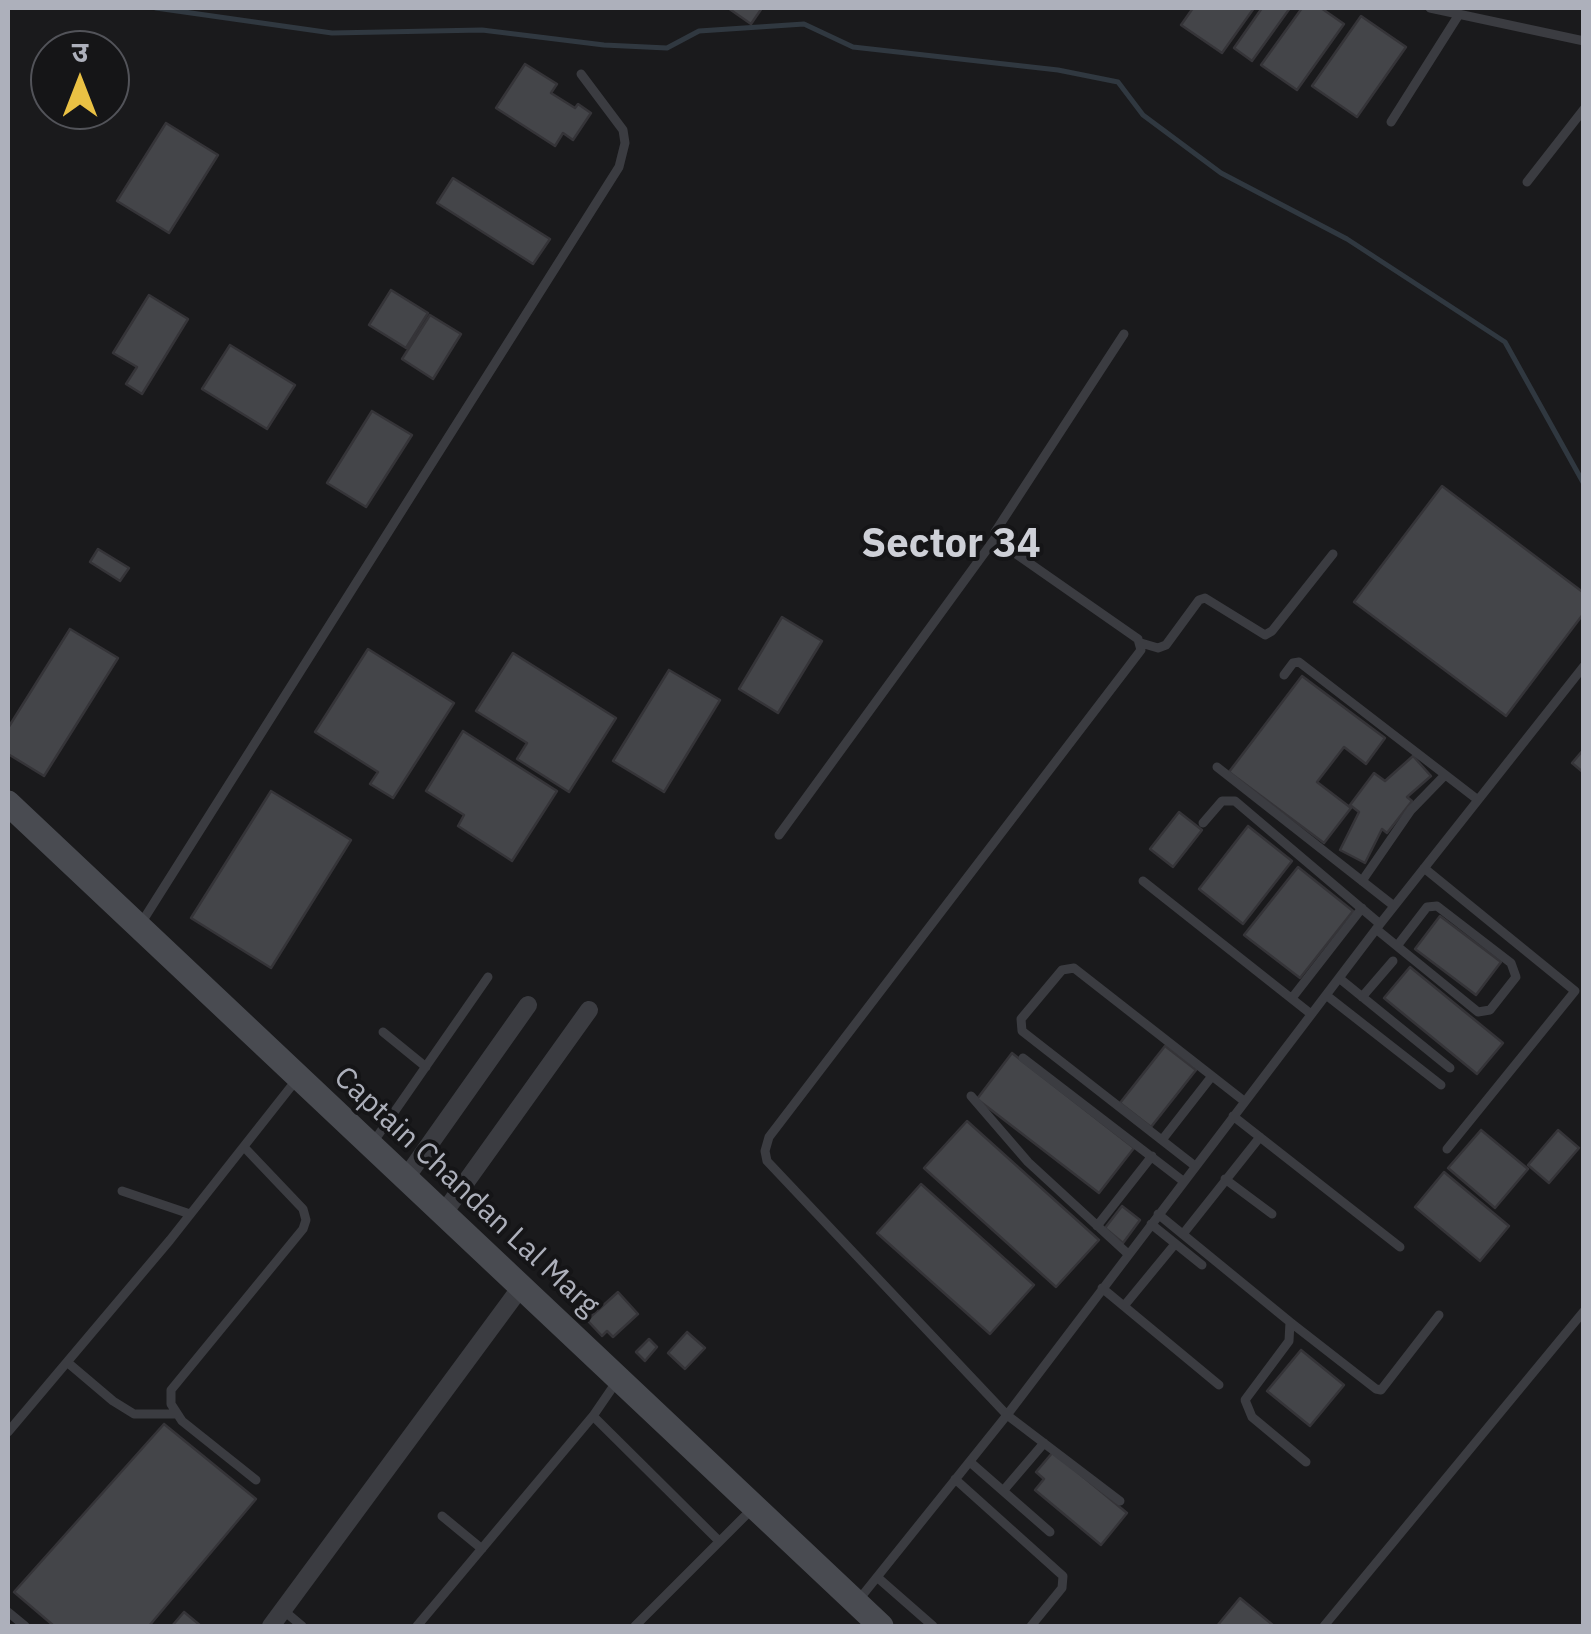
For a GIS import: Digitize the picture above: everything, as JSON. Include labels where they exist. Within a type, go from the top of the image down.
[{"type":"street","name":"Captain Chandan Lal Marg","points":[[8,803],[881,1626]]},
{"type":"street","points":[[406,1179],[528,1005]]},
{"type":"street","points":[[443,1214],[589,1010]]},
{"type":"street","points":[[272,1626],[521,1287]]},
{"type":"lane","points":[[1430,8],[1584,42]]},
{"type":"lane","points":[[1390,122],[1458,16]]},
{"type":"lane","points":[[138,928],[619,167],[626,143],[623,130],[581,74]]},
{"type":"lane","points":[[1526,182],[1584,109]]},
{"type":"lane","points":[[778,834],[996,537],[998,524],[1124,334]]},
{"type":"lane","points":[[996,537],[1140,643],[1158,648],[1166,646],[1199,600],[1205,598],[1265,635],[1333,554]]},
{"type":"lane","points":[[1120,1500],[1007,1415],[768,1161],[766,1144],[1136,658],[1140,643]]},
{"type":"lane","points":[[1284,676],[1293,663],[1299,662],[1478,800]]},
{"type":"lane","points":[[855,1604],[1007,1415],[1232,1116],[1584,666]]},
{"type":"lane","points":[[1217,768],[1394,906]]},
{"type":"lane","points":[[1362,880],[1411,810],[1446,775]]},
{"type":"lane","points":[[1203,823],[1222,802],[1234,801],[1362,908],[1397,946],[1478,1012],[1490,1010],[1516,976],[1511,963],[1437,906],[1427,907],[1397,946]]},
{"type":"lane","points":[[1424,868],[1575,992]]},
{"type":"lane","points":[[1143,881],[1312,1014]]},
{"type":"lane","points":[[1292,998],[1362,908]]},
{"type":"lane","points":[[1362,996],[1393,960]]},
{"type":"lane","points":[[1194,1166],[1022,1031],[1021,1019],[1062,970],[1074,968],[1244,1102]]},
{"type":"lane","points":[[371,1146],[488,977]]},
{"type":"lane","points":[[1339,978],[1450,1068]]},
{"type":"lane","points":[[1447,1149],[1584,981]]},
{"type":"lane","points":[[1326,995],[1441,1085]]},
{"type":"lane","points":[[383,1032],[426,1067]]},
{"type":"lane","points":[[1023,1058],[1184,1180]]},
{"type":"lane","points":[[1162,1140],[1212,1076]]},
{"type":"lane","points":[[8,1432],[298,1078]]},
{"type":"lane","points":[[971,1096],[1028,1162],[1128,1254]]},
{"type":"lane","points":[[1232,1116],[1400,1246]]},
{"type":"lane","points":[[1184,1234],[1260,1138]]},
{"type":"lane","points":[[174,1414],[172,1390],[303,1230],[306,1220],[303,1209],[244,1147]]},
{"type":"lane","points":[[1097,1226],[1152,1156]]},
{"type":"lane","points":[[1225,1180],[1272,1214]]},
{"type":"lane","points":[[122,1191],[190,1214]]},
{"type":"lane","points":[[1158,1214],[1376,1390],[1382,1390],[1439,1315]]},
{"type":"lane","points":[[1151,1224],[1202,1265]]},
{"type":"lane","points":[[1124,1306],[1175,1244]]},
{"type":"lane","points":[[1102,1288],[1219,1385]]},
{"type":"lane","points":[[1324,1626],[1584,1310]]},
{"type":"lane","points":[[1290,1322],[1289,1341],[1246,1400],[1252,1417],[1306,1462]]},
{"type":"lane","points":[[67,1362],[113,1402],[134,1414],[174,1414],[256,1480]]},
{"type":"lane","points":[[417,1626],[593,1416],[617,1381]]},
{"type":"lane","points":[[593,1416],[718,1540]]},
{"type":"lane","points":[[1003,1491],[1044,1443]]},
{"type":"lane","points":[[970,1462],[1050,1532]]},
{"type":"lane","points":[[956,1480],[1063,1576],[1062,1588],[1031,1626]]},
{"type":"lane","points":[[635,1626],[755,1506]]},
{"type":"lane","points":[[442,1516],[482,1549]]},
{"type":"lane","points":[[877,1577],[933,1626]]},
{"type":"lane","points":[[283,1610],[302,1626]]},
{"type":"lane","points":[[8,1612],[25,1626]]},
{"type":"building","points":[[728,8],[762,8],[751,24]]},
{"type":"building","points":[[1193,8],[1254,8],[1222,53],[1181,25]]},
{"type":"building","points":[[1262,8],[1290,8],[1252,61],[1234,48]]},
{"type":"building","points":[[1302,8],[1321,8],[1344,24],[1297,90],[1261,65]]},
{"type":"building","points":[[1361,16],[1406,47],[1357,117],[1312,86]]},
{"type":"building","points":[[525,64],[557,84],[551,93],[591,113],[573,140],[563,133],[555,146],[496,108]]},
{"type":"building","points":[[166,123],[218,155],[169,233],[117,201]]},
{"type":"building","points":[[453,178],[550,239],[533,264],[437,203]]},
{"type":"building","points":[[391,290],[428,313],[406,348],[369,325]]},
{"type":"building","points":[[149,295],[188,319],[142,394],[126,384],[137,367],[113,353]]},
{"type":"building","points":[[430,315],[461,334],[433,379],[402,359]]},
{"type":"building","points":[[230,345],[295,385],[267,429],[202,389]]},
{"type":"building","points":[[372,411],[412,435],[366,507],[327,483]]},
{"type":"building","points":[[1442,486],[1584,593],[1584,613],[1506,716],[1354,602]]},
{"type":"building","points":[[98,549],[129,568],[120,581],[90,562]]},
{"type":"building","points":[[782,617],[822,641],[778,713],[739,689]]},
{"type":"building","points":[[70,629],[118,658],[44,776],[8,754],[8,728]]},
{"type":"building","points":[[368,649],[454,703],[393,798],[370,784],[378,772],[315,732]]},
{"type":"building","points":[[513,653],[616,718],[569,792],[517,759],[527,743],[476,711]]},
{"type":"building","points":[[669,670],[720,700],[664,792],[613,761]]},
{"type":"building","points":[[1302,676],[1385,738],[1366,764],[1344,747],[1317,782],[1351,808],[1324,843],[1229,772]]},
{"type":"building","points":[[463,731],[557,791],[512,861],[458,826],[464,815],[426,791]]},
{"type":"building","points":[[1584,749],[1584,773],[1572,763]]},
{"type":"building","points":[[1413,756],[1431,776],[1407,797],[1412,801],[1387,833],[1382,829],[1365,863],[1340,850],[1359,812],[1350,805],[1374,773],[1385,781]]},
{"type":"building","points":[[271,791],[351,840],[271,968],[191,918]]},
{"type":"building","points":[[1179,812],[1202,830],[1173,867],[1150,849]]},
{"type":"building","points":[[1248,826],[1292,861],[1243,924],[1199,889]]},
{"type":"building","points":[[1298,867],[1353,911],[1300,978],[1244,935]]},
{"type":"building","points":[[1440,916],[1501,962],[1476,995],[1415,949]]},
{"type":"building","points":[[1410,967],[1503,1043],[1477,1074],[1384,998]]},
{"type":"building","points":[[1165,1046],[1196,1070],[1151,1127],[1120,1103]]},
{"type":"building","points":[[1012,1053],[1134,1148],[1099,1193],[977,1099]]},
{"type":"building","points":[[967,1121],[1099,1240],[1056,1287],[924,1168]]},
{"type":"building","points":[[1481,1130],[1528,1169],[1495,1208],[1448,1168]]},
{"type":"building","points":[[1558,1130],[1579,1148],[1549,1183],[1528,1165]]},
{"type":"building","points":[[1444,1172],[1509,1226],[1480,1261],[1415,1207]]},
{"type":"building","points":[[921,1184],[1034,1285],[990,1334],[877,1233]]},
{"type":"building","points":[[1122,1206],[1140,1220],[1123,1243],[1105,1228]]},
{"type":"building","points":[[618,1292],[638,1314],[613,1337],[607,1331],[602,1336],[587,1320]]},
{"type":"building","points":[[687,1332],[705,1348],[685,1369],[668,1353]]},
{"type":"building","points":[[649,1339],[657,1347],[645,1361],[636,1352]]},
{"type":"building","points":[[1301,1350],[1344,1385],[1310,1426],[1267,1391]]},
{"type":"building","points":[[164,1424],[256,1499],[149,1626],[54,1626],[14,1592]]},
{"type":"building","points":[[1053,1452],[1127,1513],[1101,1545],[1035,1490],[1044,1479],[1036,1472]]},
{"type":"building","points":[[1240,1598],[1274,1626],[1217,1626]]},
{"type":"building","points":[[184,1612],[201,1626],[172,1626]]},
{"type":"waterway","points":[[156,8],[332,33],[482,30],[604,45],[667,48],[699,31],[804,24],[853,47],[1058,70],[1118,82],[1143,115],[1221,173],[1347,239],[1505,342],[1584,484]]},
{"type":"district","name":"Sector 34","points":[[951,545]]}]
